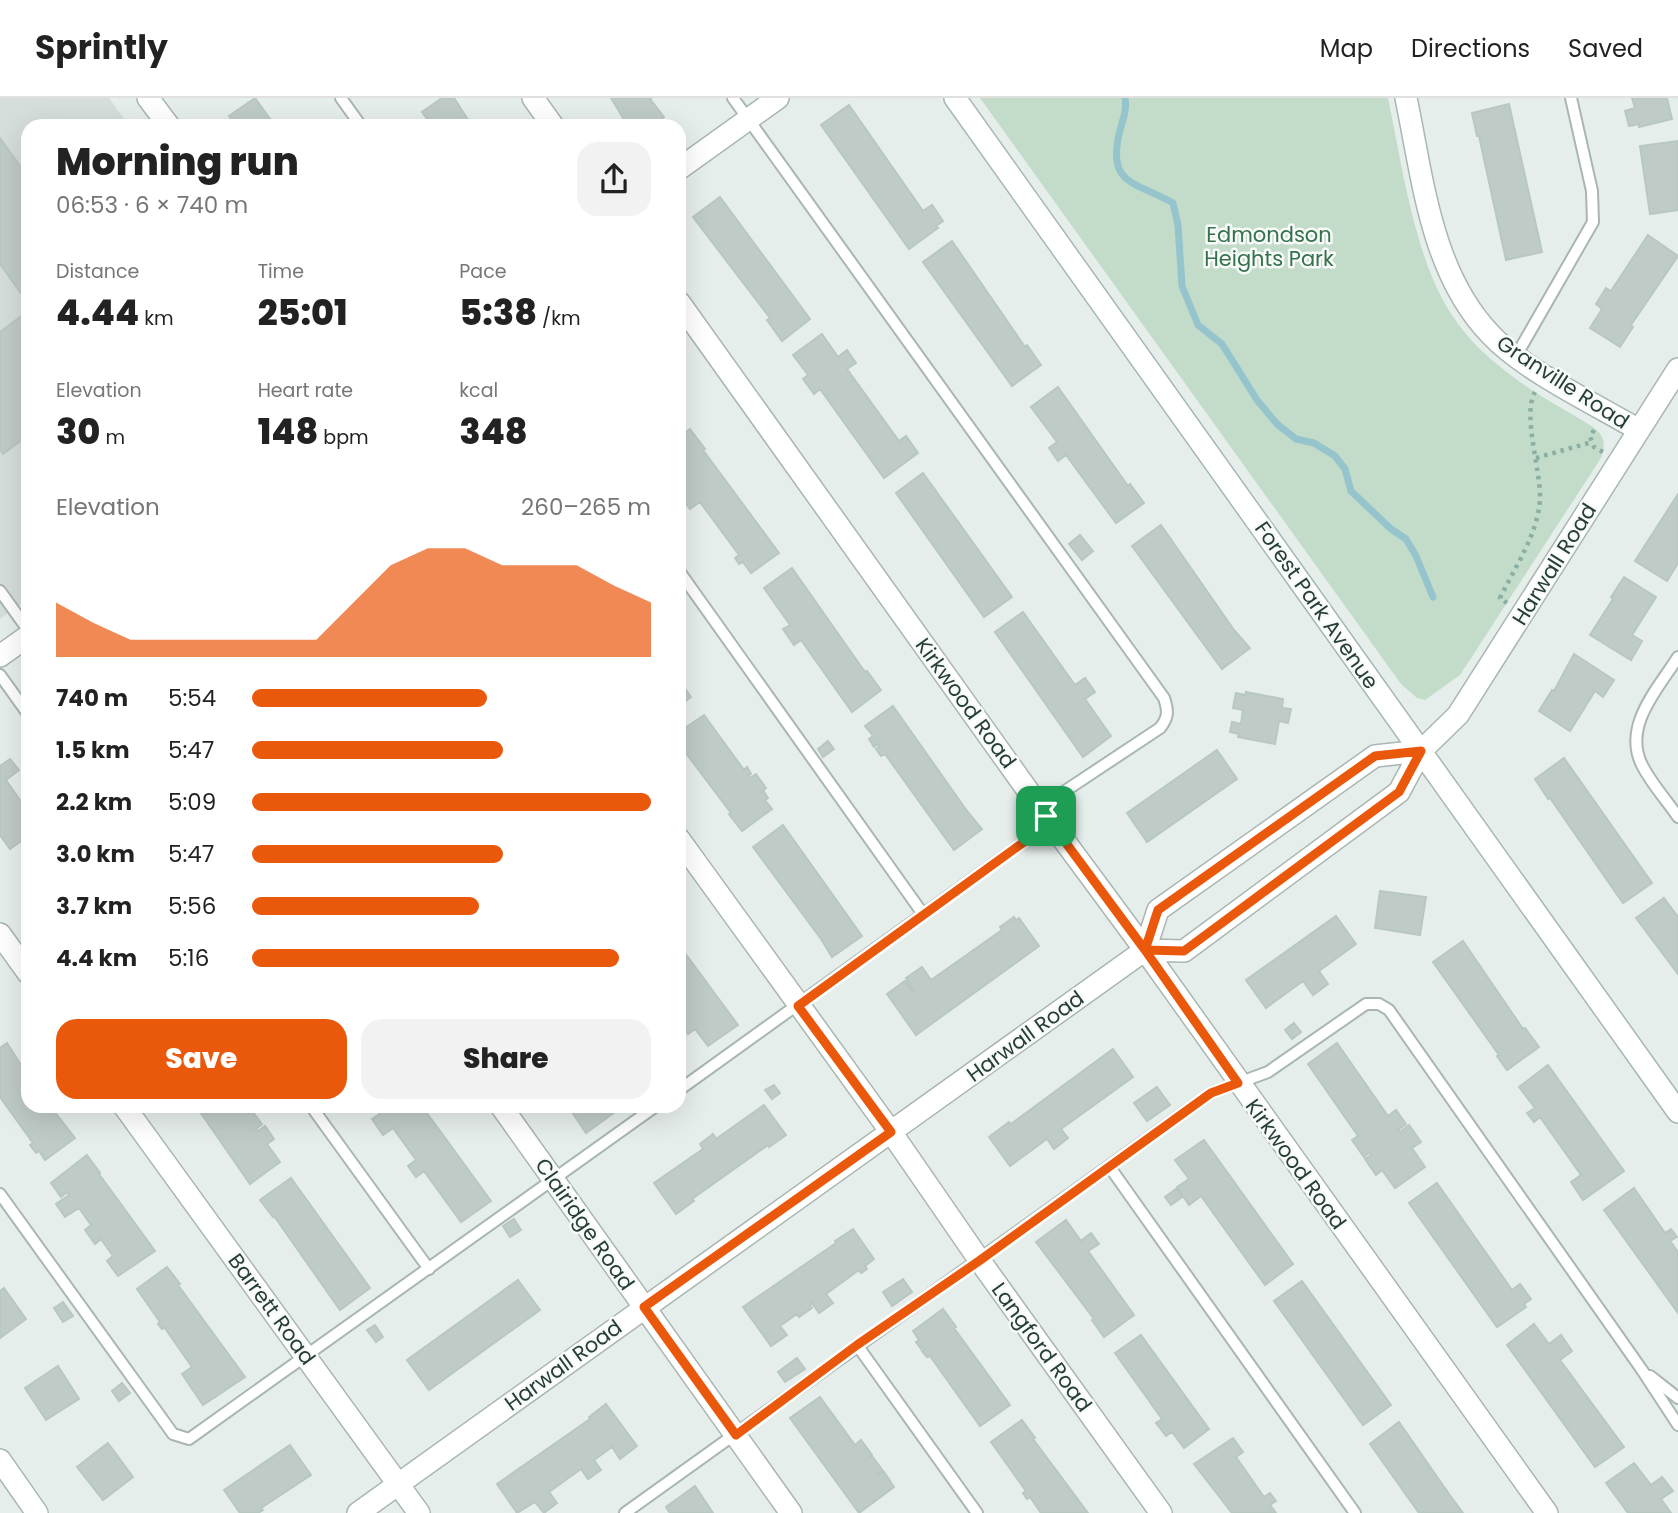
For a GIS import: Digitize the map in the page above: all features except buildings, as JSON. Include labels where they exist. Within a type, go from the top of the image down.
[{"type":"street","points":[[148,98],[164,119]]},
{"type":"street","points":[[533,98],[548,119]]},
{"type":"street","points":[[686,164],[778,98]]},
{"type":"street","name":"Forest Park Avenue","points":[[955,98],[1678,1112]]},
{"type":"street","name":"Granville Road","points":[[1406,98],[1431,218],[1454,283],[1471,312],[1492,337],[1516,356],[1639,430]]},
{"type":"street","name":"Kirkwood Road","points":[[686,312],[1547,1513]]},
{"type":"street","name":"Harwall Road","points":[[358,1513],[1145,950],[1184,951],[1399,792],[1421,751],[1458,715],[1678,369]]},
{"type":"street","points":[[0,656],[21,641]]},
{"type":"street","points":[[1145,950],[1158,910],[1375,756],[1421,751]]},
{"type":"street","name":"Langford Road","points":[[686,849],[1161,1513]]},
{"type":"street","points":[[0,934],[21,963]]},
{"type":"street","name":"Barrett Road","points":[[129,1113],[419,1513]]},
{"type":"street","name":"Clairidge Road","points":[[505,1113],[792,1513]]},
{"type":"street","points":[[0,1460],[37,1513]]},
{"type":"lane","points":[[341,98],[356,119]]},
{"type":"lane","points":[[686,1085],[1028,839],[1065,791],[1160,728],[1166,720],[1168,710],[1164,698],[733,98]]},
{"type":"lane","points":[[1516,356],[1593,222],[1592,191],[1571,98]]},
{"type":"lane","points":[[686,581],[923,914]]},
{"type":"lane","points":[[0,591],[21,620]]},
{"type":"lane","points":[[1678,657],[1639,719],[1635,737],[1643,767],[1678,817]]},
{"type":"lane","points":[[0,675],[21,704]]},
{"type":"lane","points":[[625,1513],[1211,1093],[1268,1072],[1366,1003],[1379,1004],[1388,1010],[1678,1425]]},
{"type":"lane","points":[[316,1113],[429,1269]]},
{"type":"lane","points":[[0,1194],[173,1434],[189,1439],[197,1436],[646,1113]]},
{"type":"lane","points":[[1109,1166],[1355,1513]]},
{"type":"lane","points":[[857,1345],[977,1513]]},
{"type":"lane","points":[[1642,1370],[1678,1398]]},
{"type":"path","points":[[1523,612],[1500,598],[1536,525],[1540,500],[1530,404],[1546,376]]},
{"type":"path","points":[[1606,411],[1590,437],[1594,447],[1619,461]]},
{"type":"path","points":[[1536,458],[1592,442]]},
{"type":"shaded area","points":[[0,98],[109,98],[124,119],[21,119],[21,604],[0,619]]},
{"type":"green space","name":"Edmondson Heights Park","points":[[980,98],[1388,98],[1420,242],[1429,270],[1454,318],[1474,343],[1509,374],[1593,427],[1600,434],[1604,449],[1601,458],[1460,675],[1425,700],[1417,698],[1401,684]]},
{"type":"waterway","points":[[1125,98],[1117,162],[1120,171],[1135,185],[1173,203],[1178,225],[1182,286],[1198,325],[1222,344],[1257,400],[1277,424],[1296,439],[1314,443],[1335,456],[1345,469],[1351,491],[1391,529],[1406,539],[1433,597]]},
{"type":"route","points":[[1046,816],[1028,839],[798,1006],[891,1132],[644,1307],[736,1435],[857,1345],[979,1261],[1211,1093],[1238,1083],[1145,950],[1184,951],[1399,792],[1421,751],[1375,756],[1158,910],[1145,950],[1046,816]]}]
